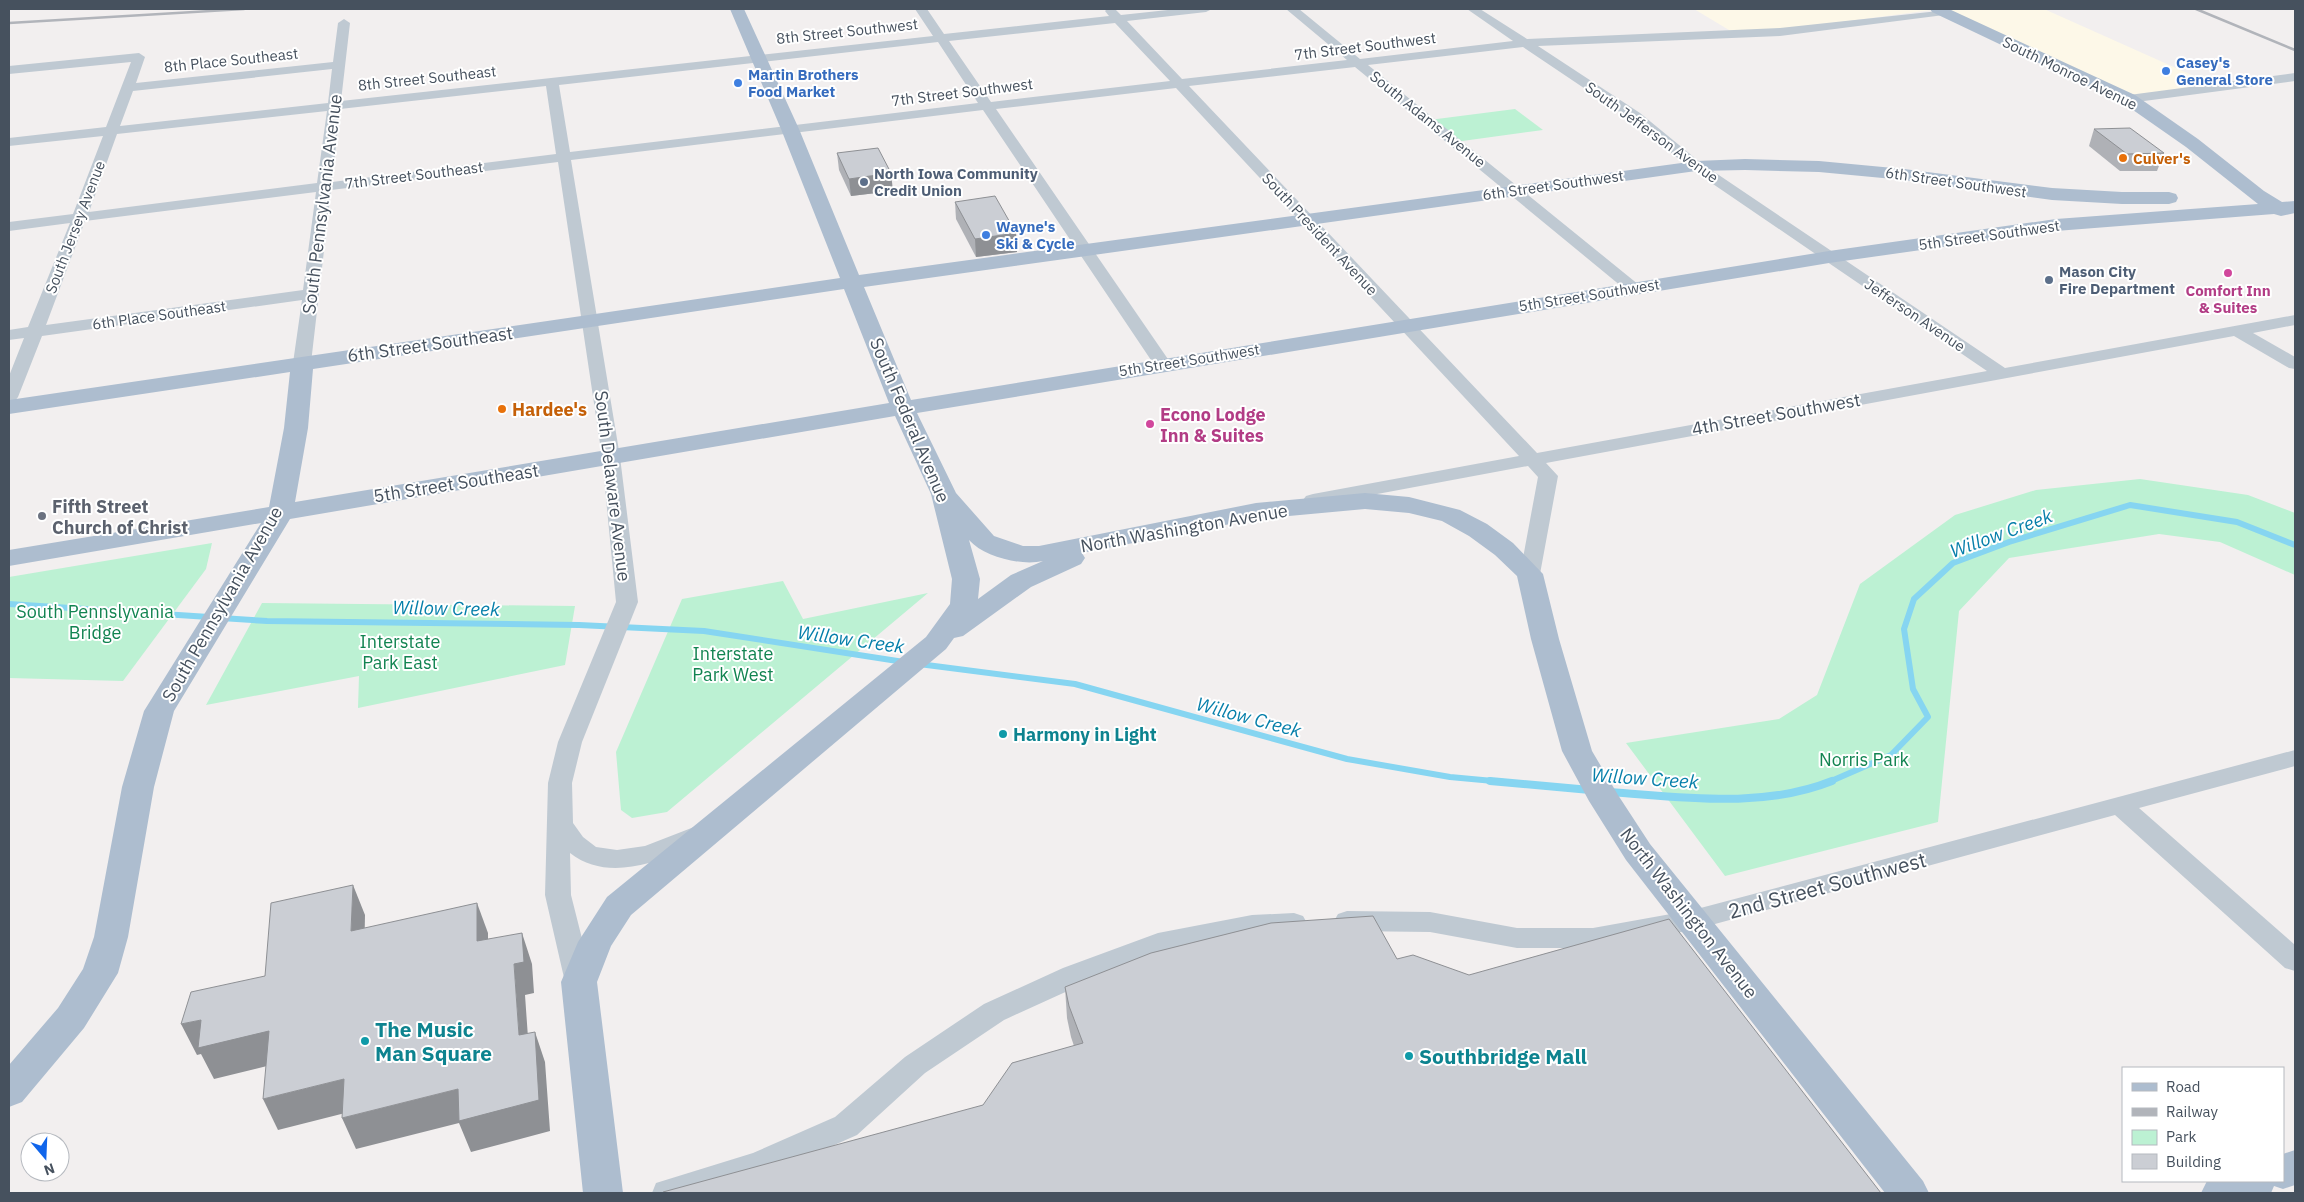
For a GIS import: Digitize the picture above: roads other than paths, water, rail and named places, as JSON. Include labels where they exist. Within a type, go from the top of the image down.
[{"type":"main road","name":"South Federal Avenue","points":[[709,830],[936,643],[964,604],[966,579],[944,494],[903,408],[790,129],[736,9]]},
{"type":"main road","name":"South Monroe Avenue","points":[[1940,10],[2129,99],[2192,143],[2257,195],[2289,211]]},
{"type":"main road","name":"6th Street Southwest","points":[[852,282],[1516,190],[1696,166],[1742,163],[1838,167],[2080,197],[2137,199],[2257,195]]},
{"type":"main road","points":[[2257,195],[2295,194]]},
{"type":"main road","name":"5th Street Southwest","points":[[903,408],[1829,257],[2056,225],[2289,211]]},
{"type":"main road","name":"6th Street Southeast","points":[[9,407],[852,282]]},
{"type":"main road","name":"South Pennsylvania Avenue","points":[[9,1090],[71,1018],[100,973],[111,937],[138,787],[159,711],[281,512],[296,428],[302,363]]},
{"type":"main road","name":"5th Street Southeast","points":[[9,558],[903,408]]},
{"type":"main road","name":"North Washington Avenue","points":[[944,494],[984,542],[1020,554],[1056,552],[1256,511],[1365,501],[1409,505],[1450,515],[1478,530],[1504,549],[1530,574],[1545,639],[1578,751],[1605,801],[1638,852],[1909,1193]]},
{"type":"main road","points":[[936,643],[1021,581],[1058,563],[1118,539]]},
{"type":"main road","name":"South Delaware Avenue","points":[[603,1193],[579,982],[595,942],[619,906],[709,830]]},
{"type":"main road","points":[[2221,1193],[2254,1182]]},
{"type":"street","points":[[921,9],[1164,365]]},
{"type":"street","name":"8th Street Southwest","points":[[759,57],[941,38],[1113,14],[1206,9]]},
{"type":"street","name":"South Adams Avenue","points":[[1292,9],[1516,190],[1633,288]]},
{"type":"street","name":"South Jefferson Avenue","points":[[1473,9],[1635,116],[1696,166],[1829,257]]},
{"type":"street","name":"7th Street Southwest","points":[[790,129],[1527,43],[1780,32],[1940,10]]},
{"type":"street","name":"South President Avenue","points":[[1113,14],[1181,84],[1305,219],[1548,476],[1530,574]]},
{"type":"street","name":"South Pennsylvania Avenue","points":[[302,363],[344,23]]},
{"type":"street","name":"South Jersey Avenue","points":[[9,70],[139,57],[80,217],[9,397]]},
{"type":"street","name":"8th Street Southeast","points":[[9,142],[759,57]]},
{"type":"street","name":"8th Place Southeast","points":[[128,88],[338,65]]},
{"type":"street","points":[[2129,99],[2295,77]]},
{"type":"street","name":"South Delaware Avenue","points":[[552,80],[611,457],[627,602],[570,742],[560,783],[561,823],[557,857],[558,895],[579,982]]},
{"type":"street","name":"7th Street Southeast","points":[[9,226],[790,129]]},
{"type":"street","name":"Jefferson Avenue","points":[[1829,257],[2001,373]]},
{"type":"street","name":"6th Place Southeast","points":[[9,335],[310,294]]},
{"type":"street","name":"4th Street Southwest","points":[[1256,511],[2295,320]]},
{"type":"street","points":[[2236,330],[2295,364]]},
{"type":"street","name":"2nd Street Southwest","points":[[667,1193],[760,1164],[846,1126],[915,1066],[994,1012],[1073,976],[1158,943],[1252,925],[1322,922],[1430,922],[1517,938],[1593,938],[1693,920],[2295,758]]},
{"type":"street","points":[[2121,806],[2295,961]]},
{"type":"street","points":[[561,823],[574,843],[590,854],[612,860],[634,858],[662,850],[709,830]]},
{"type":"waterway","name":"Willow Creek","points":[[1829,782],[1891,755],[1928,717],[1913,689],[1904,629],[1914,599],[1953,563],[2009,542],[2130,505],[2237,522],[2295,545]]},
{"type":"waterway","name":"Willow Creek","points":[[9,604],[209,617]]},
{"type":"waterway","name":"Willow Creek","points":[[221,618],[267,621],[579,625],[704,631],[904,662]]},
{"type":"waterway","name":"Willow Creek","points":[[919,664],[1075,684],[1347,759],[1450,777],[1504,782]]},
{"type":"waterway","name":"Willow Creek","points":[[1490,781],[1590,790]]},
{"type":"waterway","name":"Willow Creek","points":[[1610,792],[1694,798],[1750,798],[1805,790],[1829,782]]},
{"type":"railway","points":[[9,23],[244,9]]},
{"type":"railway","points":[[2196,9],[2295,50]]},
{"type":"place","name":"Casey's General Store","points":[[2166,71]]},
{"type":"place","name":"Martin Brothers Food Market","points":[[738,83]]},
{"type":"place","name":"Culver's","points":[[2123,158]]},
{"type":"place","name":"North Iowa Community Credit Union","points":[[864,182]]},
{"type":"place","name":"Wayne's Ski & Cycle","points":[[986,235]]},
{"type":"place","name":"Comfort Inn & Suites","points":[[2228,273]]},
{"type":"place","name":"Mason City Fire Department","points":[[2049,280]]},
{"type":"place","name":"Hardee's","points":[[502,409]]},
{"type":"place","name":"Econo Lodge Inn & Suites","points":[[1150,424]]},
{"type":"place","name":"Fifth Street Church of Christ","points":[[42,516]]},
{"type":"place","name":"Harmony in Light","points":[[1003,734]]},
{"type":"place","name":"The Music Man Square","points":[[365,1041]]},
{"type":"place","name":"Southbridge Mall","points":[[1409,1056]]},
{"type":"park label","name":"South Pennslyvania Bridge","points":[[95,621]]},
{"type":"park label","name":"Interstate Park East","points":[[400,651]]},
{"type":"park label","name":"Interstate Park West","points":[[733,663]]},
{"type":"park label","name":"Norris Park","points":[[1864,759]]}]
